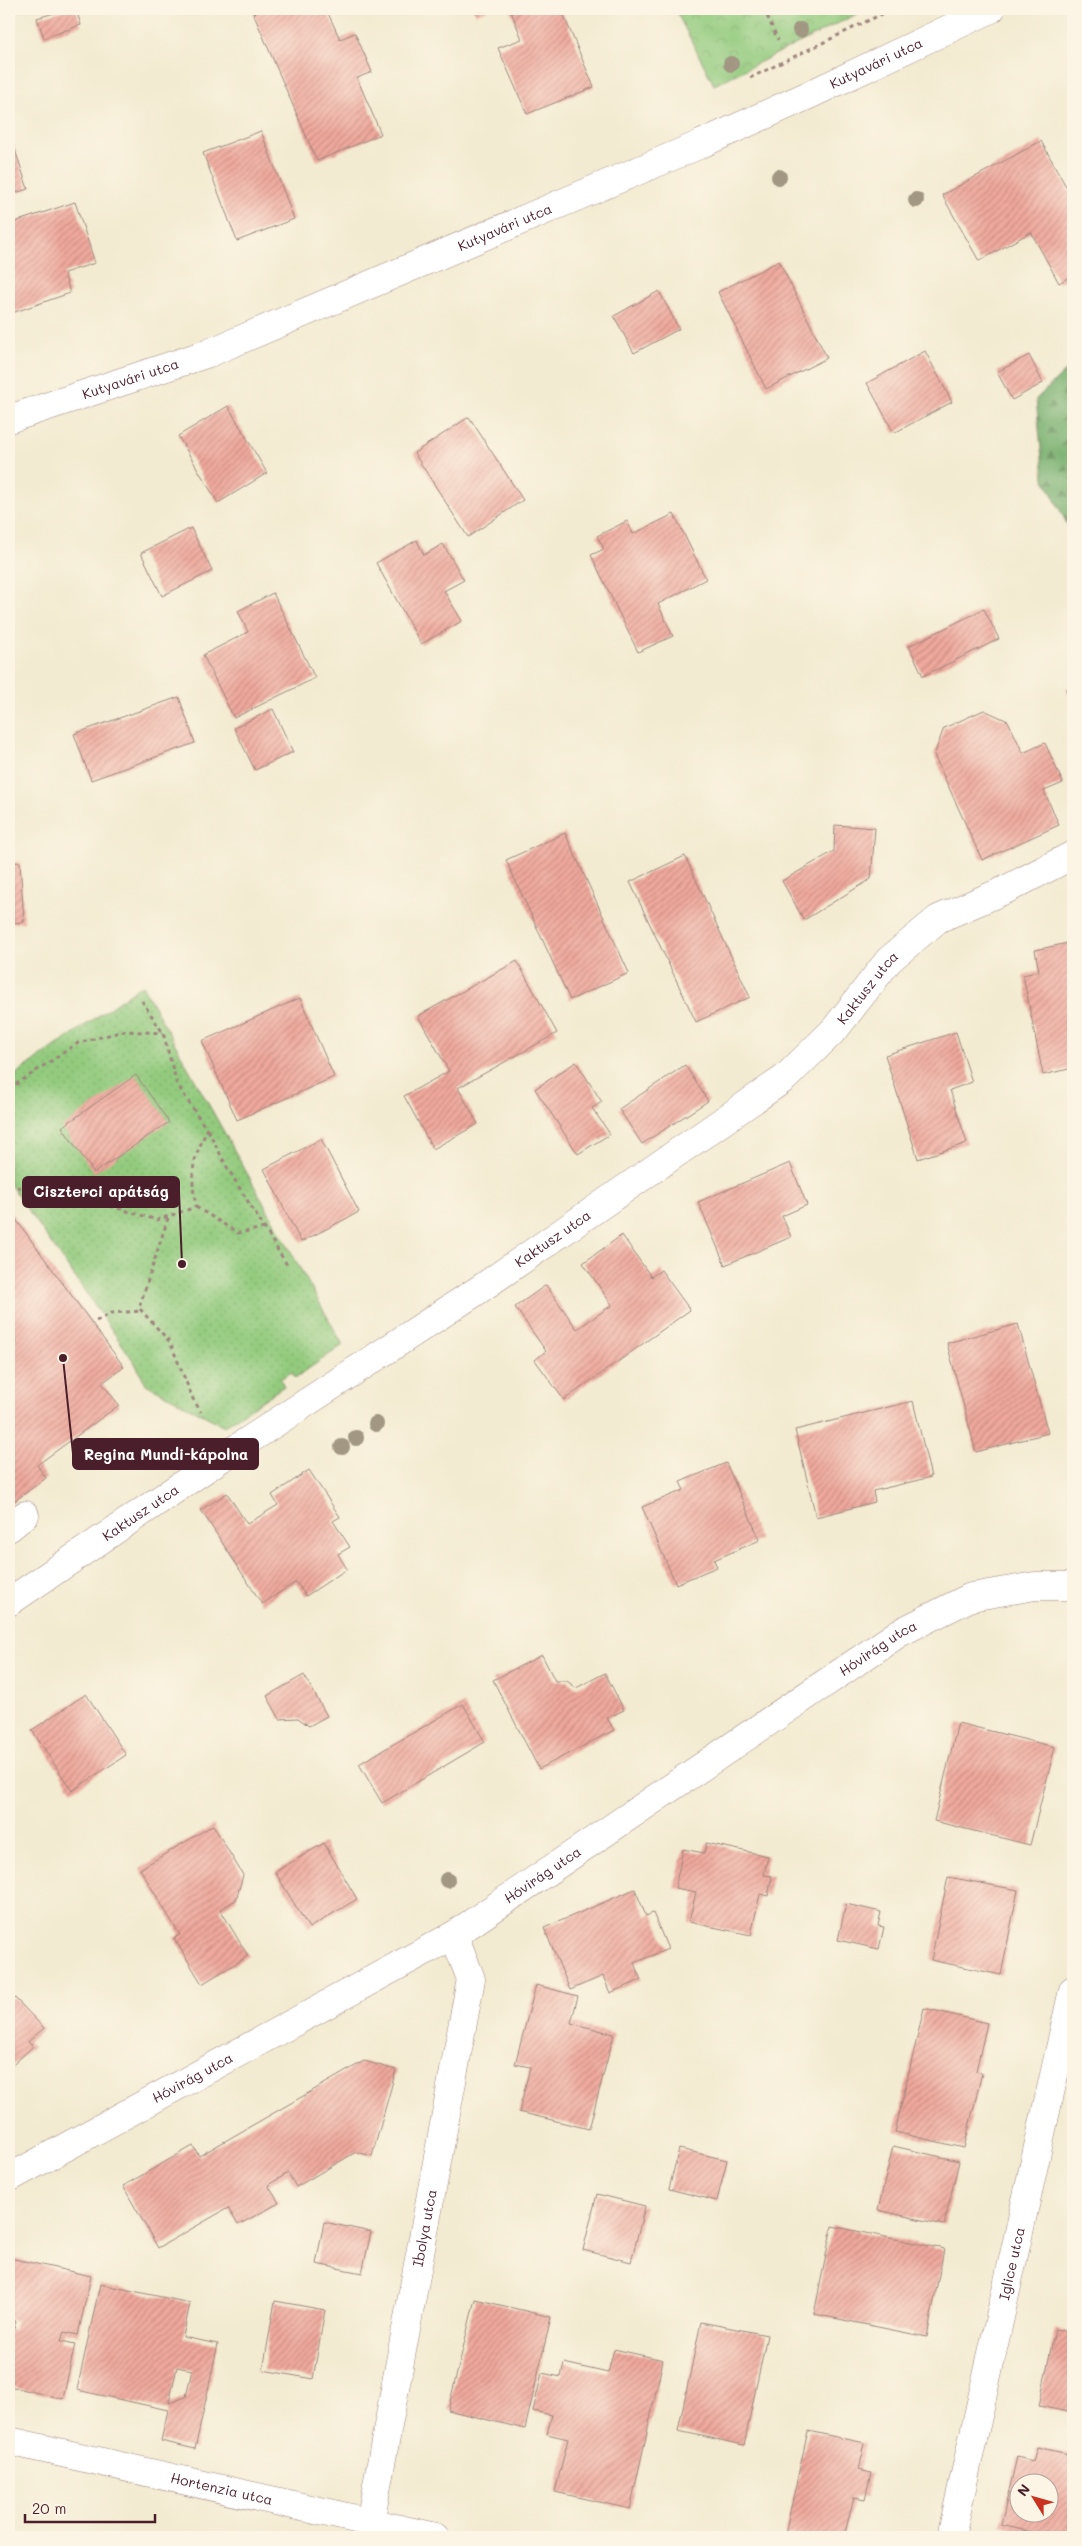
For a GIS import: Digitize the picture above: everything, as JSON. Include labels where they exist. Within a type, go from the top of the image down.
[{"type":"street","name":"Kutyavári utca","points":[[9,419],[209,353],[683,152],[991,9]]},
{"type":"street","name":"Kaktusz utca","points":[[9,1602],[217,1462],[488,1284],[785,1078],[835,1029],[889,960],[938,919],[1005,890],[1073,855]]},
{"type":"street","name":"Hóvirág utca","points":[[9,2178],[454,1934],[899,1633],[971,1597],[1035,1586],[1073,1586]]},
{"type":"street","name":"Ibolya utca","points":[[370,2524],[471,1979],[454,1934]]},
{"type":"street","name":"Iglice utca","points":[[950,2537],[1073,1990]]},
{"type":"street","name":"Hortenzia utca","points":[[9,2441],[370,2524],[435,2537]]},
{"type":"path","points":[[764,9],[778,40]]},
{"type":"path","points":[[767,16],[780,9]]},
{"type":"path","points":[[142,1001],[162,1033],[177,1084],[208,1130],[228,1169],[287,1265]]},
{"type":"path","points":[[9,1089],[78,1043],[124,1031],[162,1033]]},
{"type":"path","points":[[208,1130],[195,1156],[191,1178],[196,1207],[238,1233],[264,1228]]},
{"type":"path","points":[[9,1188],[51,1188],[157,1220],[196,1207]]},
{"type":"path","points":[[168,1217],[139,1308],[170,1342],[192,1399],[201,1412]]},
{"type":"path","points":[[96,1321],[112,1313],[141,1311]]},
{"type":"green space","points":[[675,9],[867,9],[714,85]]},
{"type":"green space","points":[[1073,364],[1073,536],[1044,478],[1036,399]]},
{"type":"green space","points":[[142,985],[343,1345],[295,1378],[292,1372],[280,1379],[284,1386],[224,1426],[146,1384],[135,1363],[9,1183],[9,1079]]},
{"type":"building","points":[[68,9],[76,9],[81,25],[44,38],[37,18]]},
{"type":"building","points":[[262,9],[326,9],[340,39],[355,33],[372,72],[357,78],[381,134],[317,161],[253,13]]},
{"type":"building","points":[[473,9],[490,9],[476,14]]},
{"type":"building","points":[[510,9],[561,9],[594,87],[527,114],[498,48],[522,39]]},
{"type":"building","points":[[261,131],[294,219],[237,241],[203,153]]},
{"type":"building","points":[[9,132],[28,189],[9,195]]},
{"type":"building","points":[[1041,141],[1069,192],[1073,189],[1073,275],[1059,283],[1031,232],[979,261],[942,195]]},
{"type":"building","points":[[75,202],[95,263],[64,273],[70,293],[9,314],[9,224]]},
{"type":"building","points":[[779,261],[827,358],[766,389],[718,292]]},
{"type":"building","points":[[659,291],[679,329],[634,353],[614,316]]},
{"type":"building","points":[[925,351],[952,402],[894,433],[867,383]]},
{"type":"building","points":[[1029,355],[1043,383],[1012,400],[997,372]]},
{"type":"building","points":[[228,406],[267,473],[218,503],[178,436]]},
{"type":"building","points":[[469,417],[523,500],[468,537],[414,453]]},
{"type":"building","points":[[674,514],[706,579],[658,604],[673,636],[638,652],[591,555],[604,549],[597,536],[627,521],[633,534]]},
{"type":"building","points":[[191,528],[212,571],[162,596],[141,553]]},
{"type":"building","points":[[417,540],[424,555],[443,544],[464,580],[444,591],[462,621],[421,644],[376,563]]},
{"type":"building","points":[[273,593],[315,678],[234,718],[203,655],[248,632],[238,611]]},
{"type":"building","points":[[984,609],[999,639],[923,676],[909,646]]},
{"type":"building","points":[[1073,686],[1073,703],[1066,689]]},
{"type":"building","points":[[179,697],[195,743],[91,780],[74,734]]},
{"type":"building","points":[[273,709],[293,752],[255,770],[234,728]]},
{"type":"building","points":[[984,710],[1008,721],[1023,753],[1045,743],[1063,783],[1044,791],[1059,825],[982,860],[934,755],[944,728]]},
{"type":"building","points":[[835,825],[875,828],[871,879],[804,920],[782,881],[834,851]]},
{"type":"building","points":[[565,833],[629,973],[570,1000],[506,860]]},
{"type":"building","points":[[685,856],[750,997],[696,1022],[630,882]]},
{"type":"building","points":[[20,862],[24,922],[9,923],[9,863]]},
{"type":"building","points":[[1073,942],[1073,1068],[1043,1075],[1023,975],[1039,971],[1035,950]]},
{"type":"building","points":[[517,961],[557,1033],[458,1088],[478,1124],[433,1149],[404,1096],[449,1071],[418,1016]]},
{"type":"building","points":[[300,998],[334,1077],[237,1120],[202,1041]]},
{"type":"building","points":[[956,1032],[972,1082],[950,1090],[967,1143],[918,1159],[885,1055]]},
{"type":"building","points":[[576,1062],[602,1102],[592,1108],[610,1134],[578,1154],[535,1089]]},
{"type":"building","points":[[685,1065],[708,1101],[642,1144],[619,1109]]},
{"type":"building","points":[[136,1075],[169,1122],[94,1173],[62,1127]]},
{"type":"building","points":[[321,1139],[359,1212],[301,1242],[264,1169]]},
{"type":"building","points":[[790,1163],[807,1205],[782,1216],[791,1237],[725,1265],[698,1202]]},
{"type":"building","points":[[9,1210],[124,1367],[102,1383],[119,1405],[37,1465],[46,1478],[9,1505],[9,1349],[16,1343],[9,1335]]},
{"type":"building","points":[[622,1235],[651,1277],[661,1270],[690,1310],[564,1400],[535,1360],[546,1351],[515,1307],[546,1285],[577,1329],[612,1305],[583,1263]]},
{"type":"building","points":[[1018,1324],[1048,1433],[976,1452],[947,1343]]},
{"type":"building","points":[[913,1401],[931,1477],[873,1491],[875,1502],[816,1517],[795,1430]]},
{"type":"building","points":[[726,1463],[760,1540],[714,1560],[717,1567],[676,1584],[642,1507],[684,1490],[680,1482]]},
{"type":"building","points":[[309,1470],[340,1517],[333,1521],[350,1547],[338,1554],[347,1569],[306,1596],[296,1582],[262,1604],[201,1510],[227,1493],[247,1524],[278,1505],[272,1495]]},
{"type":"building","points":[[542,1655],[555,1681],[567,1681],[576,1688],[605,1673],[624,1710],[607,1718],[614,1730],[539,1769],[493,1680]]},
{"type":"building","points":[[304,1675],[327,1716],[309,1726],[298,1718],[280,1719],[267,1696]]},
{"type":"building","points":[[86,1694],[126,1755],[72,1791],[32,1730]]},
{"type":"building","points":[[463,1704],[485,1742],[382,1803],[359,1764]]},
{"type":"building","points":[[958,1723],[1055,1747],[1030,1845],[934,1821]]},
{"type":"building","points":[[213,1825],[243,1875],[236,1900],[220,1909],[248,1956],[202,1984],[174,1938],[180,1935],[140,1869]]},
{"type":"building","points":[[324,1843],[357,1899],[309,1928],[275,1872]]},
{"type":"building","points":[[706,1843],[768,1856],[764,1875],[772,1876],[768,1896],[760,1894],[751,1935],[689,1922],[696,1892],[675,1888],[683,1849],[704,1853]]},
{"type":"building","points":[[948,1877],[1018,1890],[1001,1975],[931,1960]]},
{"type":"building","points":[[635,1889],[646,1916],[653,1913],[668,1949],[634,1963],[641,1980],[610,1993],[603,1976],[570,1990],[544,1928]]},
{"type":"building","points":[[846,1904],[881,1912],[878,1926],[884,1927],[879,1949],[838,1940]]},
{"type":"building","points":[[536,1985],[578,1996],[571,2023],[614,2034],[589,2129],[519,2112],[530,2067],[515,2064]]},
{"type":"building","points":[[14,1997],[44,2028],[28,2042],[33,2046],[13,2065],[9,2060],[9,2001]]},
{"type":"building","points":[[924,2008],[987,2023],[976,2071],[982,2073],[964,2148],[895,2132]]},
{"type":"building","points":[[364,2061],[396,2070],[372,2156],[356,2152],[296,2187],[288,2173],[268,2185],[279,2203],[238,2225],[228,2208],[158,2248],[123,2186],[193,2146],[199,2156]]},
{"type":"building","points":[[893,2146],[959,2161],[944,2225],[878,2210]]},
{"type":"building","points":[[679,2149],[727,2160],[717,2201],[669,2189]]},
{"type":"building","points":[[597,2194],[645,2206],[631,2262],[583,2250]]},
{"type":"building","points":[[324,2222],[371,2232],[362,2273],[316,2264]]},
{"type":"building","points":[[832,2226],[944,2249],[927,2337],[814,2314]]},
{"type":"building","points":[[10,2258],[91,2276],[78,2335],[64,2332],[61,2341],[75,2344],[63,2399],[9,2386],[9,2329],[13,2330],[16,2321],[9,2319]]},
{"type":"building","points":[[100,2284],[190,2303],[183,2337],[218,2344],[195,2449],[161,2441],[168,2410],[77,2390]],"holes":[[[177,2367],[192,2370],[186,2397],[169,2403]]]},
{"type":"building","points":[[475,2299],[551,2317],[525,2429],[448,2410]]},
{"type":"building","points":[[275,2301],[325,2310],[313,2379],[263,2370]]},
{"type":"building","points":[[701,2322],[767,2335],[744,2445],[678,2431]]},
{"type":"building","points":[[1055,2329],[1073,2333],[1073,2413],[1039,2406]]},
{"type":"building","points":[[614,2349],[663,2360],[630,2509],[555,2492],[568,2439],[547,2434],[552,2415],[533,2411],[542,2373],[561,2377],[564,2363],[608,2373]]},
{"type":"building","points":[[808,2431],[865,2443],[859,2470],[871,2473],[865,2499],[854,2497],[844,2537],[799,2537],[785,2534]]},
{"type":"building","points":[[1037,2447],[1073,2455],[1073,2537],[1046,2532],[1045,2535],[1001,2525],[1010,2487],[1010,2524],[1060,2524],[1060,2474],[1013,2474],[1017,2457],[1033,2461]]},
{"type":"place","name":"Ciszterci apátság","points":[[182,1264]]},
{"type":"place","name":"Regina Mundi-kápolna","points":[[63,1358]]}]
